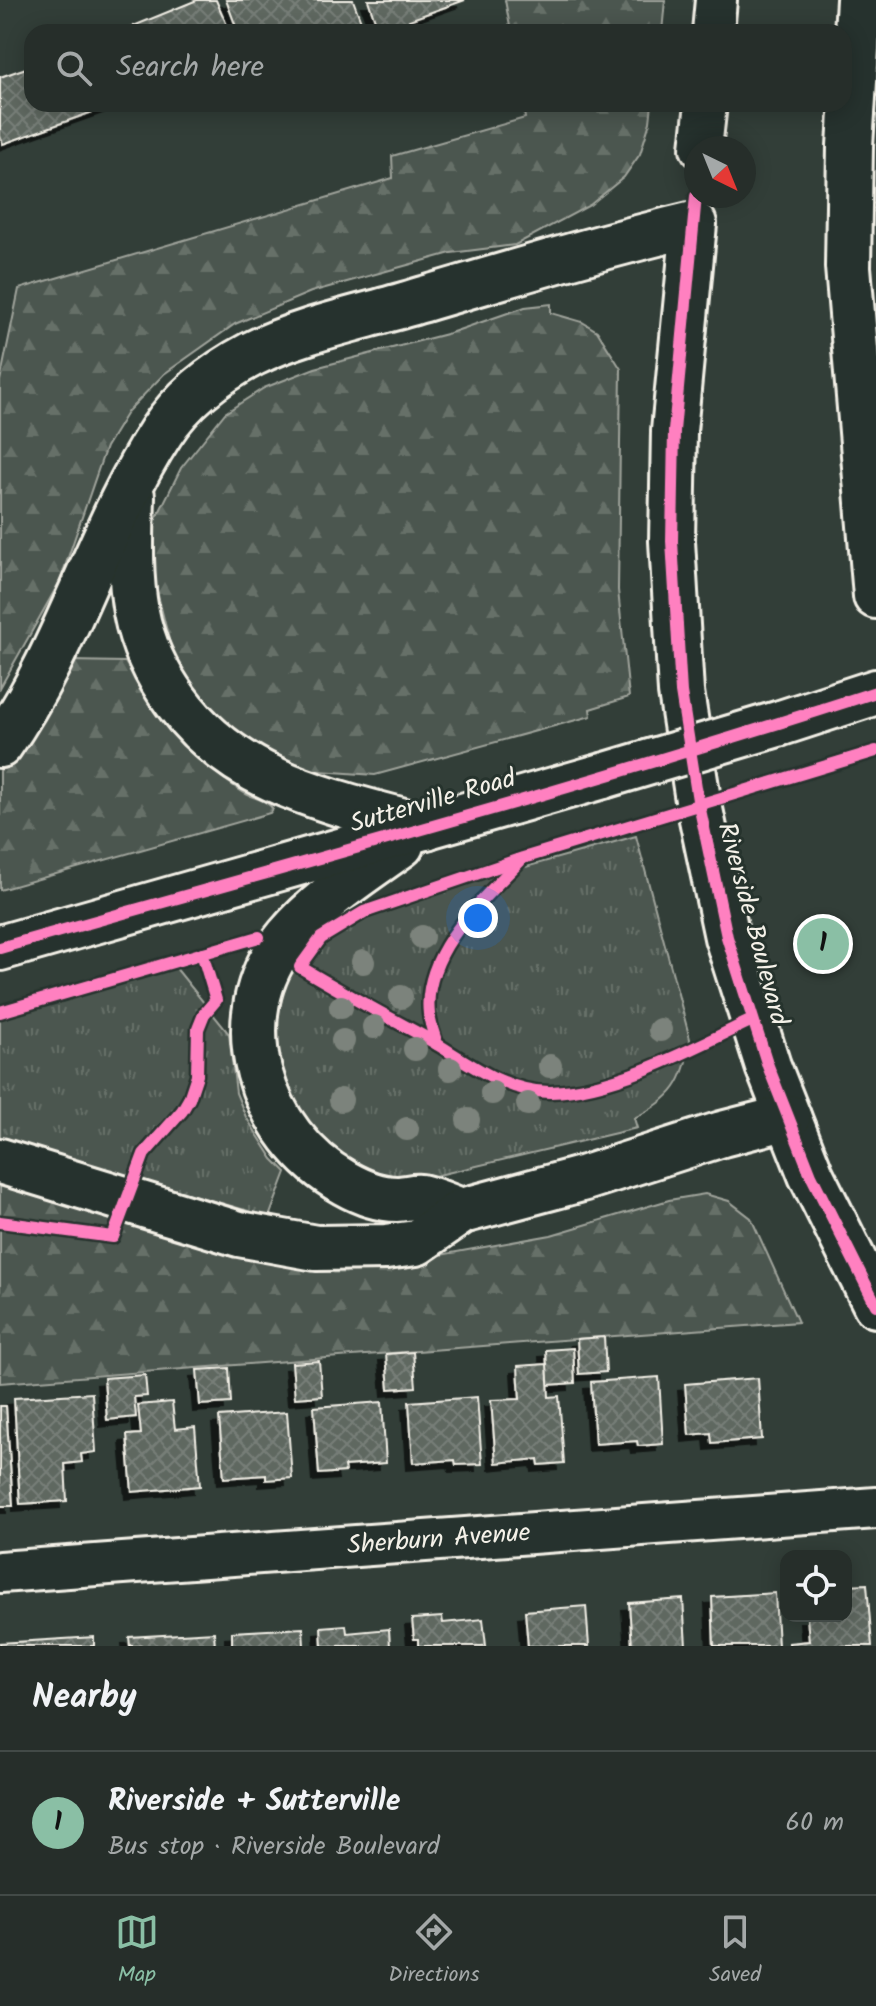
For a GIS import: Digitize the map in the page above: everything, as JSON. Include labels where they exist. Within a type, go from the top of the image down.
[{"type":"main road","points":[[859,0],[850,146],[848,267],[876,596]]},
{"type":"main road","points":[[0,745],[32,695],[67,628],[105,537],[146,457],[176,410],[215,376],[254,353],[295,336],[621,241],[695,210]]},
{"type":"main road","name":"Riverside Boulevard","points":[[695,210],[674,431],[672,541],[681,692],[706,843],[727,937],[749,1011],[811,1175],[876,1305]]},
{"type":"main road","points":[[132,486],[131,561],[137,615],[144,641],[166,687],[196,726],[230,756],[283,784],[426,827]]},
{"type":"main road","name":"Sutterville Road","points":[[0,948],[603,776],[876,692]]},
{"type":"main road","points":[[426,827],[349,882],[287,938],[266,975],[258,997],[254,1041],[262,1086],[279,1122],[290,1138],[325,1170],[344,1183],[381,1199],[419,1197],[462,1211]]},
{"type":"main road","points":[[0,1161],[239,1234],[316,1248],[386,1247],[416,1243],[462,1211],[788,1117]]},
{"type":"street","points":[[714,24],[716,0]]},
{"type":"street","points":[[702,136],[705,112]]},
{"type":"street","name":"Sherburn Avenue","points":[[0,1572],[876,1508]]},
{"type":"green space","points":[[505,0],[665,0],[663,24],[510,24]]},
{"type":"green space","points":[[524,112],[651,112],[640,154],[624,177],[590,205],[515,245],[451,253],[311,292],[235,324],[164,374],[128,411],[106,447],[60,581],[0,688],[0,381],[19,289],[393,178],[392,156],[525,118]]},
{"type":"green space","points":[[551,304],[551,313],[582,322],[597,331],[621,369],[618,590],[629,697],[590,709],[591,716],[375,775],[305,770],[257,750],[212,712],[173,656],[151,567],[152,527],[181,468],[225,413],[264,388],[315,368],[450,333],[525,307]]},
{"type":"green space","points":[[70,661],[125,662],[159,715],[189,750],[235,787],[273,809],[270,813],[0,890],[0,771]]},
{"type":"green space","points":[[636,836],[690,1039],[685,1067],[668,1096],[634,1118],[637,1128],[430,1177],[404,1178],[375,1172],[332,1152],[289,1104],[279,1057],[278,1017],[285,983],[294,970],[300,973],[313,953],[335,932],[356,919],[472,882]]},
{"type":"green space","points":[[171,962],[229,1034],[236,1093],[246,1117],[273,1159],[286,1172],[269,1217],[0,1139],[0,1012]]},
{"type":"green space","points":[[0,1183],[225,1251],[357,1270],[551,1235],[669,1200],[705,1194],[729,1201],[751,1218],[798,1322],[0,1383]]},
{"type":"building","points":[[197,0],[216,0],[226,24],[138,24]]},
{"type":"building","points":[[226,0],[353,0],[362,24],[235,24]]},
{"type":"building","points":[[368,0],[465,0],[409,20],[410,24],[376,24]]},
{"type":"building","points":[[24,69],[24,112],[93,112],[3,144],[0,136],[0,77]]},
{"type":"building","points":[[604,1337],[606,1372],[579,1374],[577,1339]]},
{"type":"building","points":[[573,1348],[575,1383],[548,1385],[546,1350]]},
{"type":"building","points":[[413,1352],[416,1387],[389,1389],[386,1354]]},
{"type":"building","points":[[319,1361],[322,1396],[295,1398],[292,1363]]},
{"type":"building","points":[[547,1364],[549,1397],[559,1396],[564,1463],[539,1465],[538,1459],[496,1463],[491,1400],[520,1399],[518,1366]]},
{"type":"building","points":[[229,1368],[231,1403],[200,1405],[197,1370]]},
{"type":"building","points":[[145,1375],[147,1396],[134,1397],[136,1417],[107,1420],[104,1378]]},
{"type":"building","points":[[659,1377],[663,1444],[638,1446],[637,1441],[595,1444],[591,1382]]},
{"type":"building","points":[[758,1378],[762,1439],[712,1443],[711,1433],[689,1435],[685,1384]]},
{"type":"building","points":[[92,1393],[96,1452],[81,1454],[82,1462],[65,1464],[67,1501],[20,1504],[14,1398]]},
{"type":"building","points":[[477,1397],[482,1464],[456,1465],[455,1460],[413,1463],[409,1402]]},
{"type":"building","points":[[172,1402],[175,1429],[195,1427],[200,1486],[132,1492],[127,1435],[141,1434],[138,1405]]},
{"type":"building","points":[[382,1402],[386,1463],[344,1466],[345,1472],[319,1474],[314,1407]]},
{"type":"building","points":[[0,1406],[6,1406],[13,1506],[0,1506]]},
{"type":"building","points":[[287,1412],[292,1478],[266,1480],[266,1475],[224,1478],[219,1417]]},
{"type":"building","points":[[867,1584],[872,1646],[789,1646],[789,1643],[809,1641],[807,1622],[852,1622],[852,1585]]},
{"type":"building","points":[[775,1593],[778,1646],[714,1646],[712,1597]]},
{"type":"building","points":[[683,1599],[686,1646],[632,1646],[629,1603]]},
{"type":"building","points":[[586,1606],[589,1646],[528,1646],[525,1611]]},
{"type":"building","points":[[442,1617],[443,1623],[483,1619],[486,1646],[418,1646],[412,1619]]},
{"type":"building","points":[[346,1625],[347,1633],[389,1629],[390,1646],[322,1646],[321,1627]]},
{"type":"building","points":[[303,1628],[304,1646],[232,1646],[232,1632]]},
{"type":"building","points":[[214,1632],[215,1646],[130,1646],[129,1637]]},
{"type":"building","points":[[94,1637],[94,1646],[0,1646],[0,1643]]},
{"type":"cycle path","points":[[695,208],[674,431],[672,541],[681,692],[698,800],[727,937],[768,1066],[811,1175],[876,1305]]},
{"type":"cycle path","points":[[0,948],[549,792],[876,692]]},
{"type":"cycle path","points":[[752,1020],[628,1076],[576,1089],[533,1091],[484,1073],[300,967],[321,938],[364,912],[523,858],[876,751]]},
{"type":"cycle path","points":[[437,1044],[429,1014],[429,992],[435,970],[458,929],[520,861]]},
{"type":"cycle path","points":[[0,1012],[259,937]]},
{"type":"cycle path","points":[[0,1222],[113,1237],[144,1154],[182,1111],[197,1075],[198,1029],[204,1014],[216,1000],[202,953]]},
{"type":"place","name":"Riverside + Sutterville","points":[[823,944]]}]
